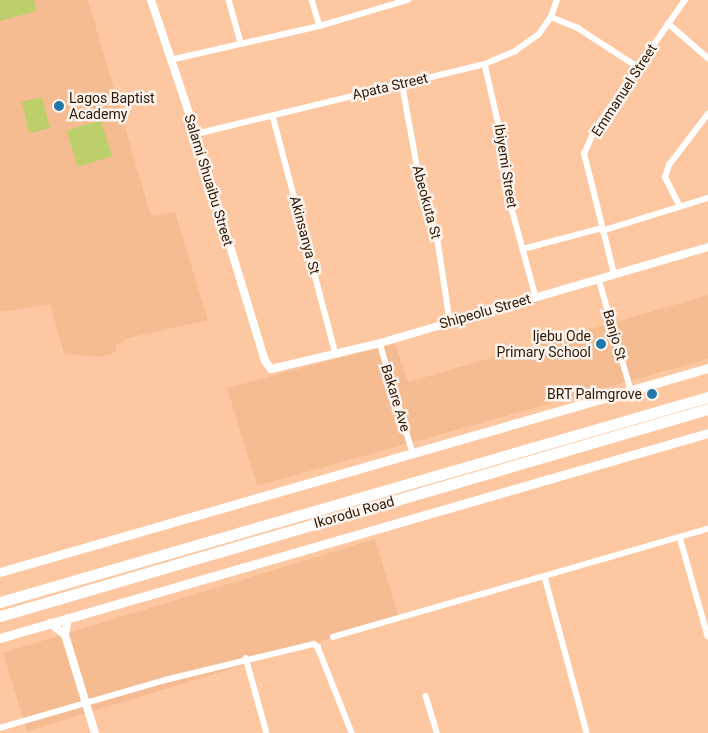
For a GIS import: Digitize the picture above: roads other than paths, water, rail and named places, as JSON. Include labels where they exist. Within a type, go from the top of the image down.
[{"type":"highway","name":"Ikorodu Road","points":[[0,602],[708,396]]},
{"type":"highway","name":"Ikorodu Road","points":[[0,616],[708,409]]},
{"type":"main road","points":[[0,572],[708,368]]},
{"type":"main road","name":"Ikorodu Road","points":[[0,638],[708,433]]},
{"type":"street","name":"Salami Shuaibu Street","points":[[152,0],[170,60],[196,134],[264,361]]},
{"type":"street","points":[[229,0],[241,43]]},
{"type":"street","points":[[312,0],[320,26]]},
{"type":"street","points":[[170,60],[320,26],[408,0]]},
{"type":"street","name":"Apata Street","points":[[196,134],[402,82],[485,64],[515,50],[539,34],[551,17],[557,0]]},
{"type":"street","name":"Emmanuel Street","points":[[614,274],[584,154],[596,129],[684,0]]},
{"type":"street","points":[[551,17],[578,28],[638,68]]},
{"type":"street","points":[[668,23],[708,58]]},
{"type":"street","name":"Ibiyemi Street","points":[[485,64],[508,161],[508,194],[536,296]]},
{"type":"street","name":"Abeokuta St","points":[[402,82],[422,192],[437,234],[450,321]]},
{"type":"street","points":[[680,207],[665,178],[669,165],[708,114]]},
{"type":"street","name":"Akinsanya St","points":[[273,116],[336,354]]},
{"type":"street","points":[[523,249],[602,229],[708,198]]},
{"type":"street","name":"Shipeolu Street","points":[[264,361],[271,370],[280,369],[380,343],[708,247]]},
{"type":"street","name":"Banjo St","points":[[599,279],[631,390]]},
{"type":"street","name":"Bakare Ave","points":[[380,343],[413,453]]},
{"type":"street","points":[[333,637],[708,529]]},
{"type":"street","points":[[680,537],[708,636]]},
{"type":"street","points":[[545,577],[587,733]]},
{"type":"street","points":[[68,618],[65,635],[88,702],[95,733]]},
{"type":"street","points":[[50,623],[65,635]]},
{"type":"street","points":[[0,728],[246,658],[314,644],[318,648],[352,733]]},
{"type":"street","points":[[246,658],[267,733]]},
{"type":"street","points":[[426,696],[437,733]]},
{"type":"place","name":"Lagos Baptist Academy","points":[[59,106]]},
{"type":"place","name":"Ijebu Ode Primary School","points":[[601,344]]},
{"type":"place","name":"BRT Palmgrove","points":[[652,394]]}]
